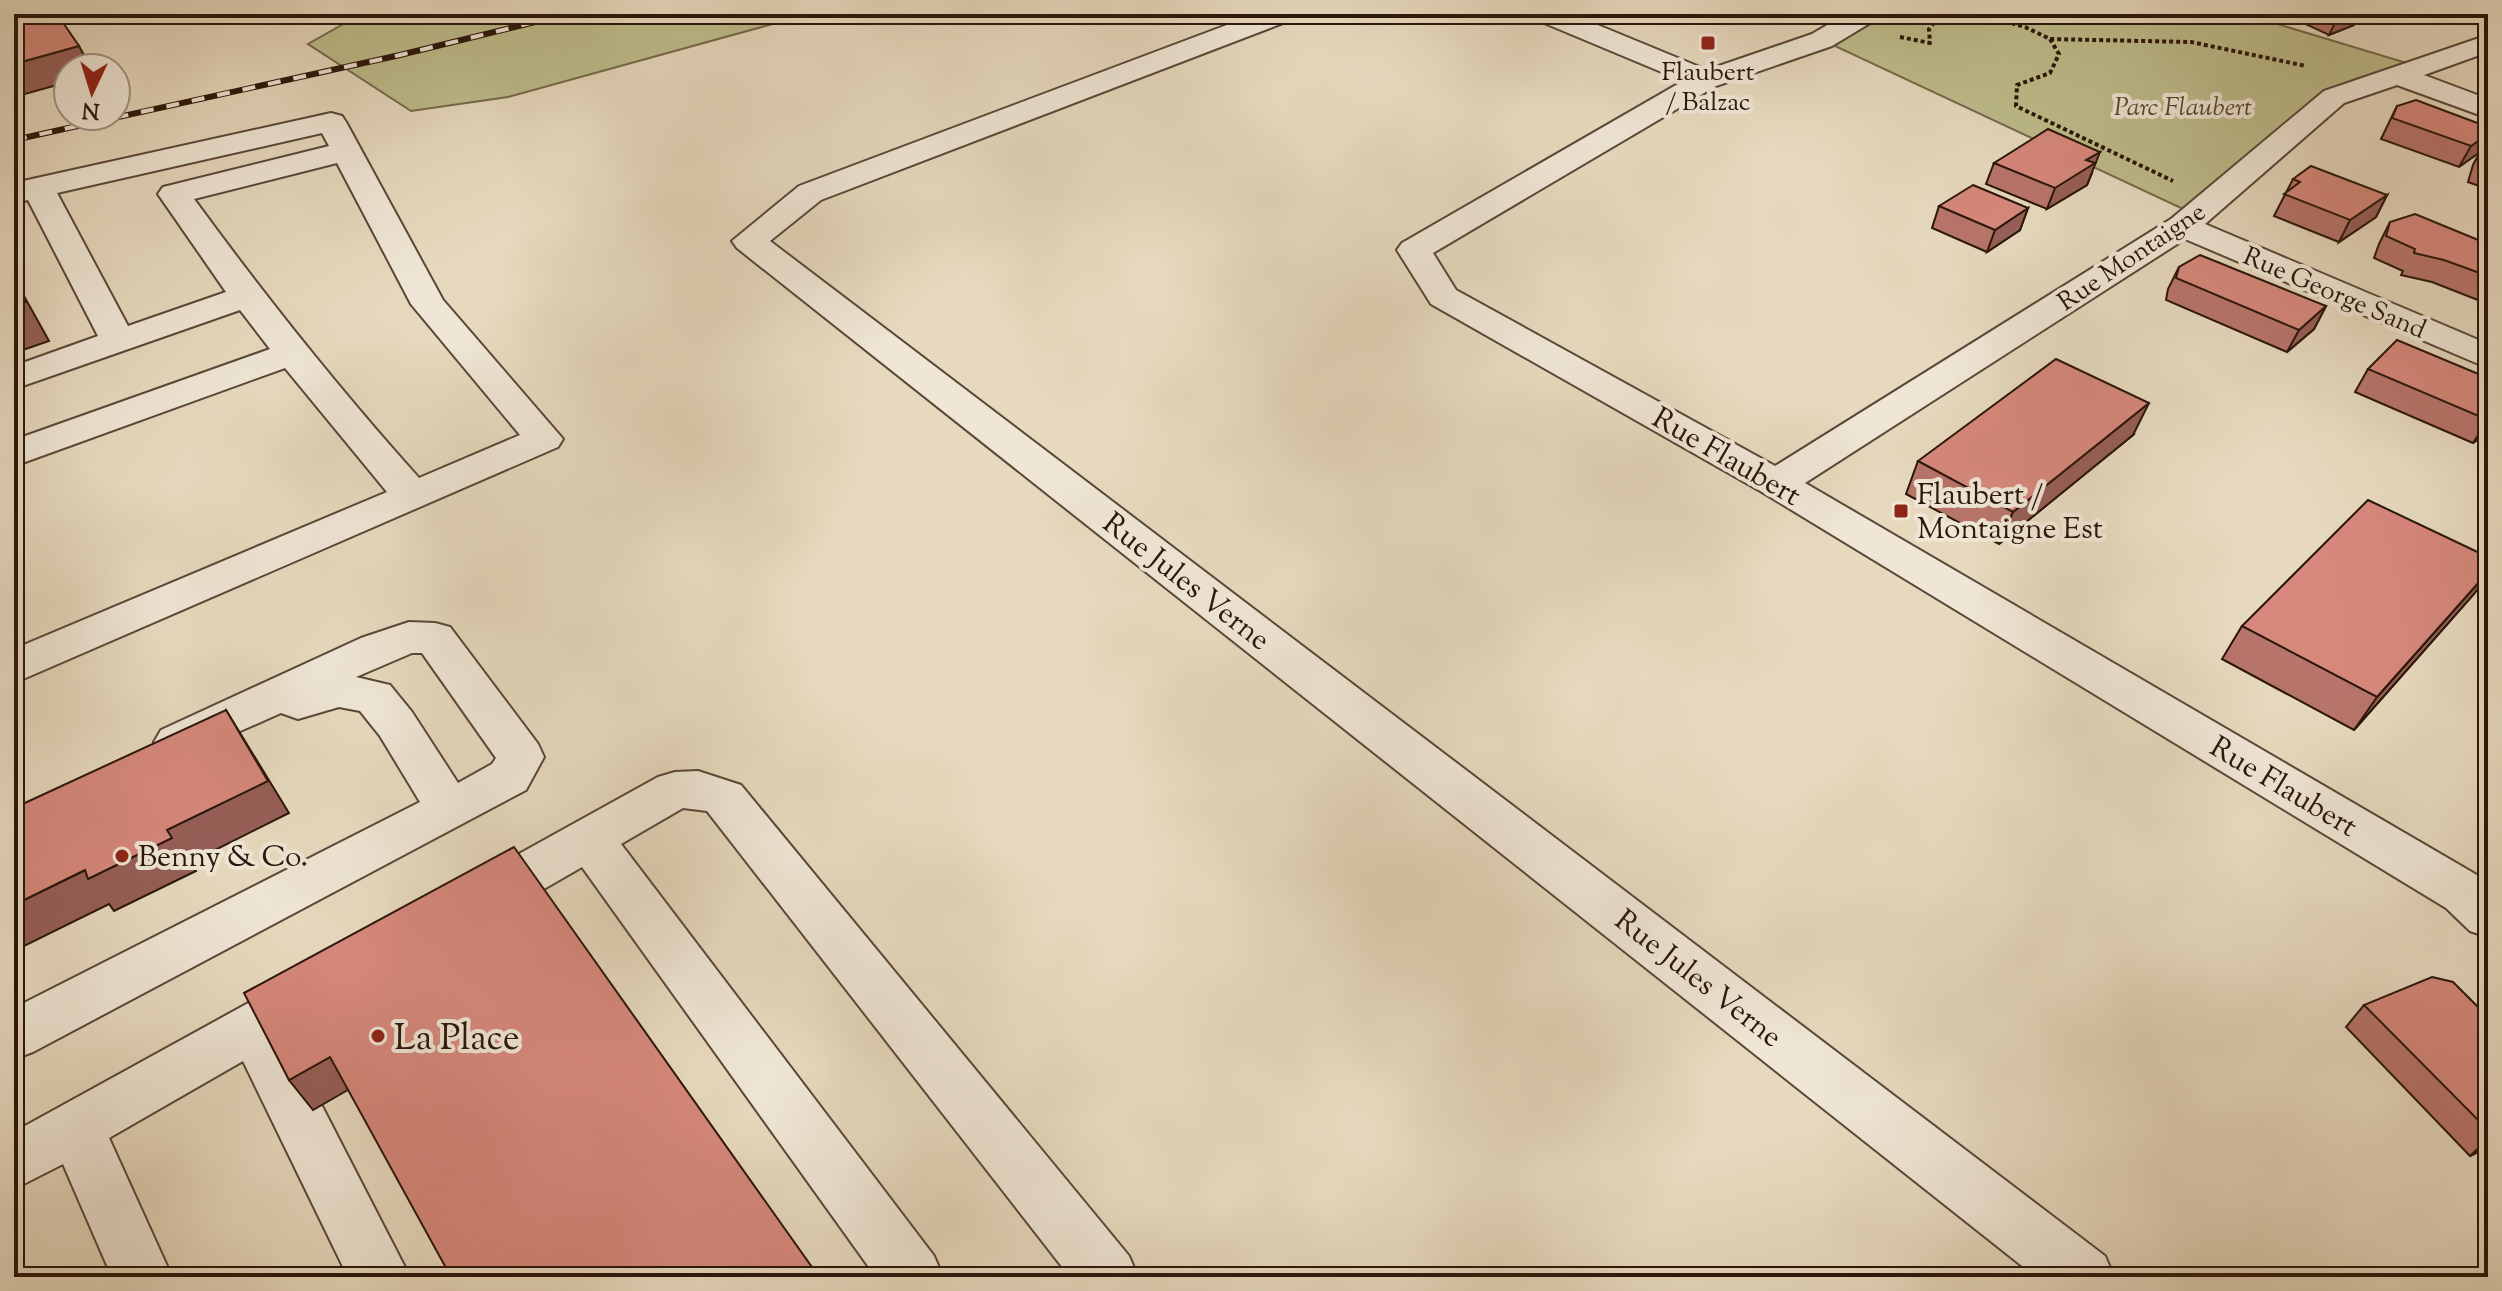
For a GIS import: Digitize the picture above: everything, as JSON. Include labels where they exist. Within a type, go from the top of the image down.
[{"type":"street","name":"Rue Jules Verne","points":[[1281,14],[810,193],[749,241],[2084,1277]]},
{"type":"street","points":[[1547,14],[1706,80]]},
{"type":"street","name":"Rue Flaubert","points":[[1855,20],[1822,40],[1706,80],[1414,250],[1443,297],[1776,483],[2451,885],[2488,916]]},
{"type":"street","name":"Rue Montaigne","points":[[1776,483],[2183,226],[2334,97],[2488,43]]},
{"type":"street","points":[[2383,80],[2488,109]]},
{"type":"street","points":[[14,667],[544,439],[428,304],[331,122],[26,191],[118,341]]},
{"type":"street","points":[[348,151],[174,194],[292,353],[413,496]]},
{"type":"street","name":"Rue George Sand","points":[[2183,226],[2488,357]]},
{"type":"street","points":[[14,378],[247,296]]},
{"type":"street","points":[[14,454],[292,353]]},
{"type":"street","points":[[14,1035],[449,809],[509,777],[521,757],[435,638],[409,637],[377,649],[142,766],[303,700],[339,691],[356,692],[374,697],[383,706],[449,809]]},
{"type":"street","points":[[442,922],[675,790],[698,789],[724,798],[1108,1277]]},
{"type":"street","points":[[589,839],[913,1277]]},
{"type":"street","points":[[14,1162],[348,975]]},
{"type":"street","points":[[254,1028],[380,1277]]},
{"type":"street","points":[[76,1128],[142,1277]]},
{"type":"path","points":[[1855,20],[1930,43],[1929,29],[1937,19],[1966,15],[2011,23],[2050,39],[2191,42],[2383,80]]},
{"type":"path","points":[[2050,39],[2059,54],[2050,73],[2017,85],[2016,106],[2214,200]]},
{"type":"green space","points":[[361,14],[809,14],[508,97],[411,111],[308,44]]},
{"type":"green space","name":"Parc Flaubert","points":[[1865,14],[2244,14],[2420,67],[2334,97],[2196,215],[1822,40]]},
{"type":"building","points":[[14,14],[57,14],[79,46],[52,52],[14,64]]},
{"type":"building","points":[[2416,100],[2488,127],[2488,134],[2471,146],[2392,118],[2397,106]]},
{"type":"building","points":[[2048,129],[2100,152],[2086,160],[2095,163],[2055,188],[1994,163]]},
{"type":"building","points":[[2488,142],[2488,163],[2481,160]]},
{"type":"building","points":[[2311,166],[2387,195],[2350,220],[2284,194],[2300,182],[2293,179]]},
{"type":"building","points":[[1973,185],[2028,208],[1995,230],[1939,206]]},
{"type":"building","points":[[2415,214],[2488,244],[2488,276],[2414,253],[2415,249],[2386,236],[2390,222]]},
{"type":"building","points":[[2200,255],[2326,306],[2299,330],[2176,278],[2179,267]]},
{"type":"building","points":[[14,280],[26,302],[14,306]]},
{"type":"building","points":[[2397,340],[2488,378],[2488,420],[2368,369]]},
{"type":"building","points":[[2056,359],[2149,403],[2013,512],[1918,461]]},
{"type":"building","points":[[2368,500],[2488,557],[2488,572],[2377,697],[2242,626]]},
{"type":"building","points":[[226,710],[268,781],[167,830],[172,838],[88,879],[85,870],[14,905],[14,808]]},
{"type":"building","points":[[514,847],[819,1277],[451,1277],[330,1057],[289,1080],[244,993]]},
{"type":"building","points":[[2432,977],[2453,982],[2488,1017],[2488,1130],[2364,1005]]},
{"type":"railway","points":[[14,140],[400,55],[568,14]]},
{"type":"place","name":"Flaubert / Balzac","points":[[1708,43]]},
{"type":"place","name":"Flaubert / Montaigne Est","points":[[1901,511]]},
{"type":"place","name":"Benny & Co.","points":[[122,856]]},
{"type":"place","name":"La Place","points":[[378,1036]]}]
